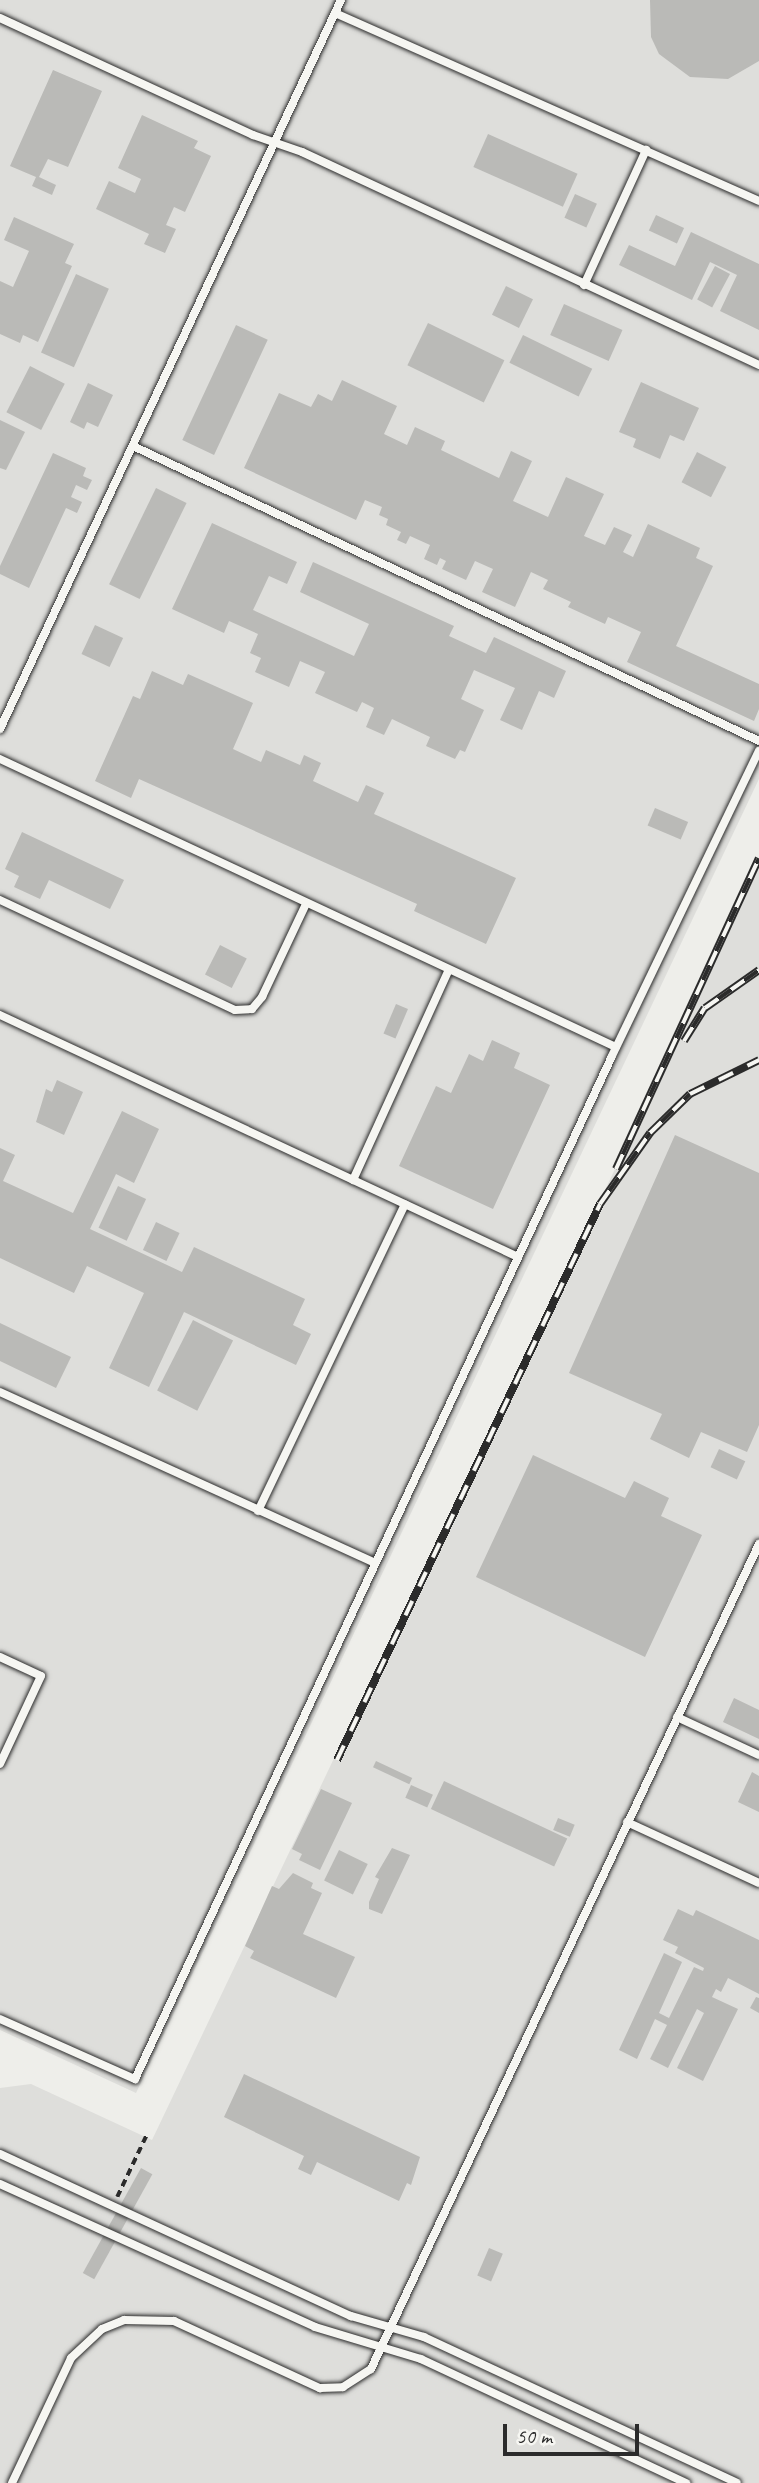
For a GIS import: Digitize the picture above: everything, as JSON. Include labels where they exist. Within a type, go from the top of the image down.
[{"type":"lane","points":[[0,729],[341,0]]},
{"type":"lane","points":[[335,13],[759,201]]},
{"type":"lane","points":[[0,18],[759,365]]},
{"type":"lane","points":[[584,285],[646,150]]},
{"type":"lane","points":[[132,446],[759,741]]},
{"type":"lane","points":[[0,2019],[135,2079],[616,1047],[759,751]]},
{"type":"lane","points":[[0,759],[448,972],[616,1047]]},
{"type":"lane","points":[[0,900],[235,1010],[252,1009],[262,997],[306,904]]},
{"type":"lane","points":[[353,1180],[448,972]]},
{"type":"lane","points":[[0,1014],[518,1257]]},
{"type":"lane","points":[[258,1511],[405,1204]]},
{"type":"lane","points":[[0,1392],[375,1563]]},
{"type":"lane","points":[[12,2483],[71,2358],[102,2329],[124,2320],[174,2321],[320,2388],[343,2387],[363,2377],[382,2347],[759,1544]]},
{"type":"lane","points":[[0,1657],[41,1676],[0,1765]]},
{"type":"lane","points":[[677,1717],[759,1755]]},
{"type":"lane","points":[[628,1822],[759,1883]]},
{"type":"lane","points":[[0,2154],[351,2316],[424,2337],[737,2483]]},
{"type":"lane","points":[[0,2184],[315,2327],[421,2359],[686,2483]]},
{"type":"path","points":[[113,2206],[147,2134]]},
{"type":"shaded area","points":[[0,0],[759,0],[759,779],[136,2093],[0,2030]]},
{"type":"shaded area","points":[[759,867],[759,2483],[0,2483],[0,2088],[31,2084],[152,2140]]},
{"type":"building","points":[[650,0],[759,0],[759,61],[728,79],[690,77],[659,54],[651,37]]},
{"type":"building","points":[[53,70],[102,91],[68,167],[48,159],[39,177],[56,185],[52,195],[32,186],[36,177],[10,166]]},
{"type":"building","points":[[142,115],[198,141],[194,148],[211,156],[185,212],[174,207],[166,225],[176,229],[165,253],[144,244],[149,234],[96,209],[109,181],[135,193],[141,179],[118,168]]},
{"type":"building","points":[[488,134],[578,174],[563,207],[473,167]]},
{"type":"building","points":[[575,194],[597,204],[586,228],[564,218]]},
{"type":"building","points":[[656,215],[684,228],[677,244],[649,230]]},
{"type":"building","points":[[14,217],[74,244],[65,263],[72,266],[38,342],[23,335],[20,343],[0,334],[0,281],[13,287],[29,251],[4,240]]},
{"type":"building","points":[[691,232],[759,264],[759,330],[720,311],[737,275],[710,262],[692,300],[619,265],[629,245],[675,266]]},
{"type":"building","points":[[715,266],[730,274],[712,308],[697,300]]},
{"type":"building","points":[[76,274],[109,289],[74,367],[41,353]]},
{"type":"building","points":[[506,286],[533,299],[519,328],[492,315]]},
{"type":"building","points":[[564,304],[622,330],[609,361],[550,335]]},
{"type":"building","points":[[428,323],[504,360],[484,403],[407,365]]},
{"type":"building","points":[[236,325],[268,340],[214,455],[182,440]]},
{"type":"building","points":[[523,335],[592,369],[579,397],[509,363]]},
{"type":"building","points":[[30,366],[65,384],[41,430],[6,412]]},
{"type":"building","points":[[342,380],[397,406],[384,434],[407,445],[415,427],[445,441],[441,450],[499,478],[511,451],[532,461],[513,501],[548,517],[566,477],[604,494],[584,536],[605,545],[614,527],[632,535],[623,552],[633,557],[648,524],[700,548],[696,558],[713,566],[676,646],[759,684],[759,709],[754,721],[627,662],[641,632],[608,617],[605,624],[568,607],[571,602],[543,589],[548,580],[531,572],[515,607],[482,592],[493,569],[475,561],[466,580],[442,569],[446,561],[440,558],[437,565],[424,559],[430,545],[410,536],[406,544],[397,540],[401,532],[386,525],[388,519],[379,515],[382,507],[365,500],[356,520],[244,468],[279,393],[311,407],[318,394],[332,401]]},
{"type":"building","points":[[641,382],[699,408],[684,441],[670,435],[660,459],[633,447],[636,439],[619,432]]},
{"type":"building","points":[[88,383],[113,395],[98,427],[87,422],[84,429],[70,422]]},
{"type":"building","points":[[0,420],[25,432],[6,470],[0,468]]},
{"type":"building","points":[[697,452],[726,467],[711,497],[682,482]]},
{"type":"building","points":[[53,453],[86,468],[83,476],[92,480],[87,490],[76,485],[71,497],[82,502],[77,513],[66,508],[29,588],[0,574],[0,566]]},
{"type":"building","points":[[156,488],[187,503],[140,599],[109,584]]},
{"type":"building","points":[[212,523],[297,562],[287,584],[269,576],[253,610],[354,656],[369,624],[300,592],[313,562],[454,626],[449,636],[486,653],[494,637],[566,671],[554,698],[539,691],[522,730],[500,720],[515,688],[474,670],[461,699],[484,710],[465,752],[460,750],[455,759],[426,746],[430,737],[392,719],[384,735],[366,727],[374,708],[362,702],[357,712],[315,693],[325,672],[300,661],[289,687],[255,672],[261,658],[250,653],[258,634],[229,621],[224,633],[172,609]]},
{"type":"building","points":[[95,625],[123,638],[110,667],[81,654]]},
{"type":"building","points":[[152,671],[183,685],[188,674],[253,703],[233,749],[261,762],[266,750],[300,765],[304,755],[321,763],[313,781],[358,802],[366,785],[384,793],[374,814],[516,878],[486,944],[414,911],[417,904],[139,779],[131,798],[95,781],[133,696],[140,699]]},
{"type":"building","points":[[655,808],[688,822],[681,840],[648,825]]},
{"type":"building","points":[[22,832],[124,880],[110,909],[49,880],[40,899],[14,887],[19,876],[5,869]]},
{"type":"building","points":[[220,945],[247,959],[232,988],[205,974]]},
{"type":"building","points":[[396,1004],[408,1009],[395,1039],[383,1033]]},
{"type":"building","points":[[492,1040],[520,1053],[514,1068],[550,1085],[493,1209],[399,1166],[436,1086],[451,1093],[469,1054],[483,1061]]},
{"type":"building","points":[[57,1080],[83,1092],[64,1135],[36,1122],[46,1089],[52,1092]]},
{"type":"building","points":[[122,1111],[159,1129],[134,1183],[116,1174],[90,1229],[182,1272],[194,1247],[305,1299],[293,1325],[311,1334],[296,1365],[184,1312],[149,1387],[109,1368],[144,1293],[87,1266],[74,1293],[0,1258],[0,1148],[15,1155],[3,1181],[73,1213]]},
{"type":"building","points":[[675,1135],[759,1173],[759,1425],[747,1452],[701,1432],[689,1458],[650,1439],[662,1414],[569,1373]]},
{"type":"building","points":[[118,1186],[146,1199],[127,1241],[99,1228]]},
{"type":"building","points":[[156,1222],[180,1233],[166,1261],[143,1250]]},
{"type":"building","points":[[193,1320],[233,1340],[197,1411],[157,1390]]},
{"type":"building","points":[[0,1323],[71,1357],[56,1388],[0,1361]]},
{"type":"building","points":[[719,1449],[745,1461],[737,1479],[711,1467]]},
{"type":"building","points":[[533,1455],[625,1498],[634,1481],[669,1498],[661,1516],[702,1535],[645,1657],[476,1577]]},
{"type":"building","points":[[734,1698],[759,1710],[759,1739],[723,1722]]},
{"type":"building","points":[[376,1761],[412,1778],[409,1784],[373,1767]]},
{"type":"building","points":[[752,1772],[759,1776],[759,1812],[738,1802]]},
{"type":"building","points":[[444,1781],[567,1838],[554,1867],[431,1809]]},
{"type":"building","points":[[411,1785],[433,1795],[427,1808],[405,1798]]},
{"type":"building","points":[[321,1789],[352,1803],[320,1870],[299,1860],[302,1854],[292,1849]]},
{"type":"building","points":[[558,1818],[575,1825],[570,1837],[553,1830]]},
{"type":"building","points":[[392,1848],[410,1855],[382,1914],[369,1909],[369,1902],[379,1879],[375,1877]]},
{"type":"building","points":[[339,1850],[368,1864],[353,1895],[324,1881]]},
{"type":"building","points":[[293,1873],[313,1883],[311,1888],[322,1893],[303,1934],[355,1957],[336,1998],[250,1958],[254,1951],[245,1946],[272,1886],[279,1889]]},
{"type":"building","points":[[678,1909],[693,1916],[696,1910],[759,1940],[759,1994],[728,1978],[721,1992],[716,1989],[712,1997],[738,2009],[703,2081],[677,2068],[704,2013],[697,2009],[668,2068],[650,2059],[667,2025],[655,2019],[637,2059],[619,2050],[664,1953],[682,1962],[659,2013],[669,2018],[694,1967],[703,1971],[704,1968],[675,1953],[678,1947],[663,1940]]},
{"type":"building","points":[[756,1997],[759,1998],[759,2013],[750,2008]]},
{"type":"building","points":[[244,2074],[420,2157],[411,2185],[407,2183],[399,2201],[317,2162],[311,2175],[298,2169],[304,2156],[224,2117]]},
{"type":"building","points":[[141,2168],[152,2174],[94,2279],[83,2273]]},
{"type":"building","points":[[489,2248],[503,2254],[491,2281],[477,2276]]},
{"type":"railway","points":[[616,1169],[759,858]]},
{"type":"railway","points":[[684,1041],[705,1008],[759,970]]},
{"type":"railway","points":[[337,1760],[600,1204],[650,1133],[690,1094],[759,1060]]}]
